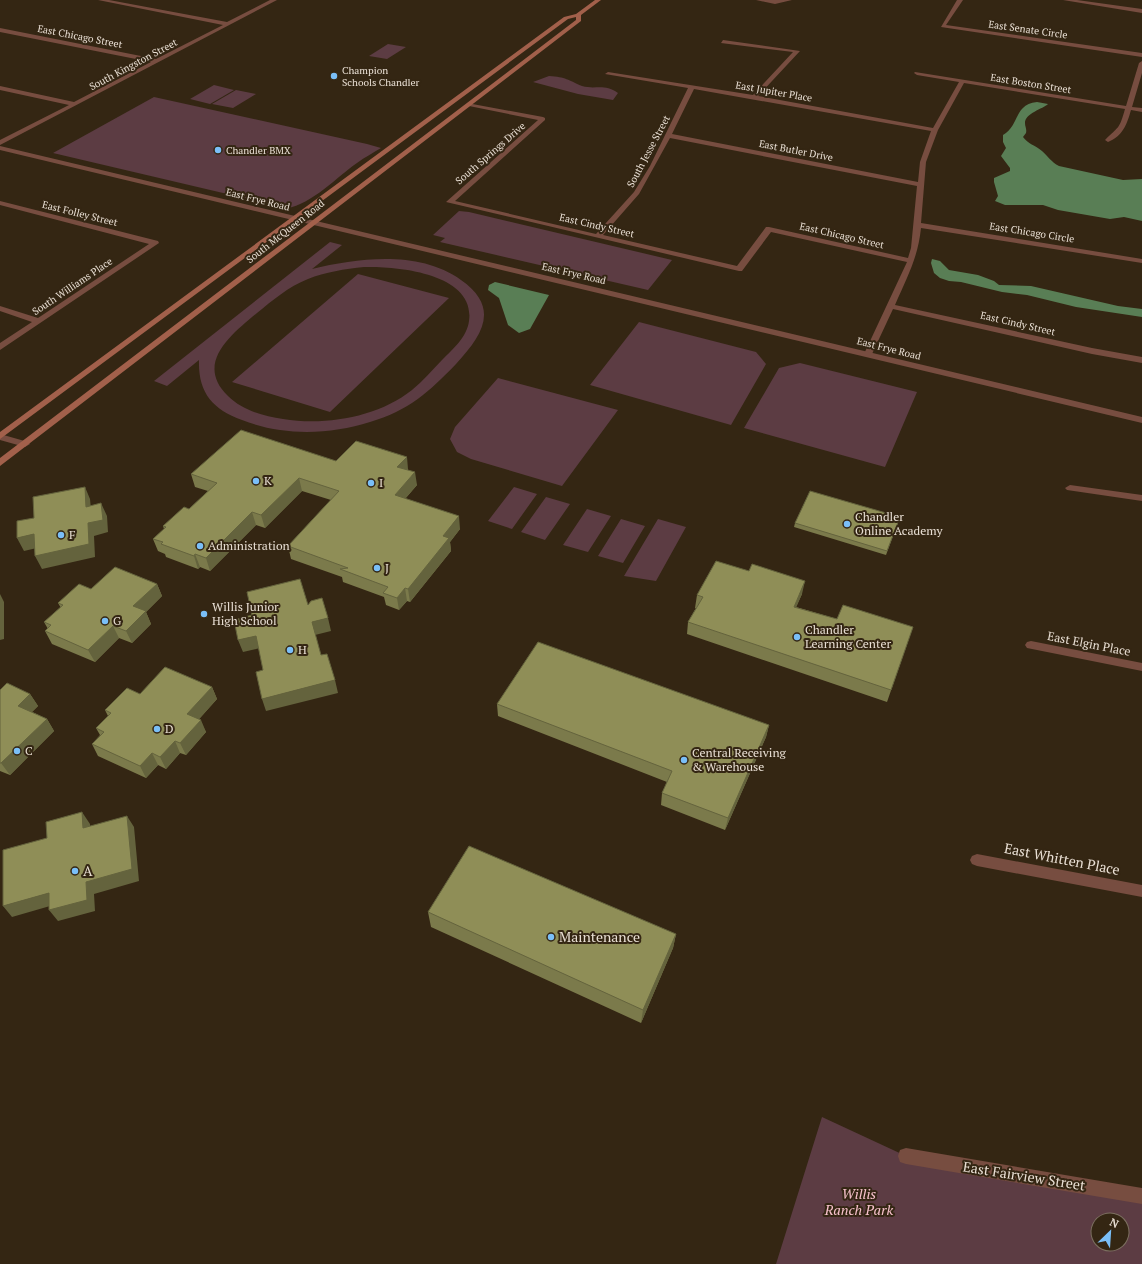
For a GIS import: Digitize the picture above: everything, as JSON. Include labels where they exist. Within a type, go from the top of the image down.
[{"type":"main road","name":"South McQueen Road","points":[[0,436],[566,18],[578,14],[598,0]]},
{"type":"main road","name":"South McQueen Road","points":[[0,463],[579,20],[578,14]]},
{"type":"main road","points":[[455,101],[469,104]]},
{"type":"street","points":[[101,0],[228,24]]},
{"type":"street","points":[[130,5],[142,0]]},
{"type":"street","name":"South Kingston Street","points":[[0,143],[274,0]]},
{"type":"street","points":[[759,0],[787,1]]},
{"type":"street","name":"East Senate Circle","points":[[960,0],[943,26],[1142,55]]},
{"type":"street","points":[[1066,0],[1142,11]]},
{"type":"street","name":"East Chicago Street","points":[[0,30],[156,61]]},
{"type":"street","points":[[723,42],[797,50],[754,97]]},
{"type":"street","points":[[1108,140],[1119,132],[1124,124],[1142,63]]},
{"type":"street","name":"East Boston Street","points":[[917,73],[1142,110]]},
{"type":"street","name":"East Jupiter Place","points":[[608,74],[754,97],[935,130]]},
{"type":"street","points":[[868,354],[911,261],[915,248],[923,162],[935,130],[962,81]]},
{"type":"street","points":[[0,88],[74,104]]},
{"type":"street","name":"South Jesse Street","points":[[598,236],[637,193],[653,166],[692,88]]},
{"type":"street","name":"South Springs Drive","points":[[450,202],[543,119],[469,104]]},
{"type":"street","name":"East Butler Drive","points":[[667,136],[921,184]]},
{"type":"street","name":"East Frye Road","points":[[0,148],[1142,420]]},
{"type":"street","name":"East Cindy Street","points":[[450,202],[739,269]]},
{"type":"street","name":"East Folley Street","points":[[0,203],[155,243]]},
{"type":"street","name":"East Chicago Circle","points":[[918,225],[1142,261]]},
{"type":"street","name":"East Chicago Street","points":[[739,269],[768,229],[911,261]]},
{"type":"street","name":"South Williams Place","points":[[0,347],[155,243]]},
{"type":"street","name":"East Cindy Street","points":[[890,306],[1092,351],[1142,360]]},
{"type":"street","points":[[0,308],[38,321]]},
{"type":"street","points":[[0,436],[25,444]]},
{"type":"street","points":[[1070,488],[1142,498]]},
{"type":"street","name":"East Elgin Place","points":[[1030,645],[1142,667]]},
{"type":"street","name":"East Whitten Place","points":[[977,860],[1142,890]]},
{"type":"street","name":"East Fairview Street","points":[[906,1156],[1142,1196]]},
{"type":"green space","points":[[388,44],[406,47],[387,59],[369,56]]},
{"type":"green space","points":[[549,76],[570,80],[587,87],[604,87],[618,93],[613,100],[578,94],[533,82]]},
{"type":"green space","points":[[214,85],[234,90],[210,104],[190,99]]},
{"type":"green space","points":[[236,90],[256,94],[233,108],[212,104]]},
{"type":"green space","name":"Chandler BMX","points":[[154,97],[381,148],[357,163],[315,196],[296,206],[287,208],[53,153]]},
{"type":"green space","points":[[459,211],[469,212],[672,260],[648,290],[440,242],[445,238],[433,235]]},
{"type":"green space","points":[[330,242],[342,245],[312,269],[349,262],[388,259],[408,260],[427,264],[444,270],[461,280],[473,290],[481,301],[484,312],[480,332],[473,343],[456,364],[427,392],[396,412],[370,422],[354,426],[322,431],[289,431],[257,425],[231,416],[215,405],[204,390],[199,371],[199,360],[167,386],[154,381]],"holes":[[[364,267],[413,271],[431,276],[447,283],[460,292],[468,305],[468,327],[462,337],[455,347],[412,390],[384,407],[368,413],[334,420],[299,421],[268,416],[246,409],[228,396],[218,384],[215,372],[216,361],[220,350],[237,330],[281,294],[294,286],[321,274]]]},
{"type":"green space","points":[[358,274],[449,298],[330,412],[232,382]]},
{"type":"green space","points":[[639,322],[756,352],[766,364],[731,425],[590,385]]},
{"type":"green space","points":[[800,363],[917,392],[885,467],[744,428],[779,368]]},
{"type":"green space","points":[[498,378],[618,410],[562,486],[471,459],[457,452],[450,439],[455,427]]},
{"type":"green space","points":[[514,487],[537,494],[512,529],[488,521]]},
{"type":"green space","points":[[546,497],[570,504],[545,540],[521,532]]},
{"type":"green space","points":[[587,509],[611,516],[588,552],[563,545]]},
{"type":"green space","points":[[621,519],[645,526],[623,563],[598,556]]},
{"type":"green space","points":[[658,519],[686,527],[656,581],[624,576]]},
{"type":"green space","name":"Willis Ranch Park","points":[[822,1117],[906,1156],[1142,1196],[1142,1264],[776,1264]]},
{"type":"shaded area","points":[[1037,102],[1048,104],[1028,117],[1025,123],[1026,133],[1023,137],[1059,166],[1123,180],[1142,179],[1142,221],[1124,217],[1110,219],[1058,210],[1043,205],[1005,205],[995,201],[998,196],[994,178],[1010,171],[1010,168],[1001,156],[1006,148],[1003,142],[1003,135],[1012,126],[1024,107]]},
{"type":"shaded area","points":[[932,259],[940,261],[949,270],[978,275],[994,281],[999,285],[1031,286],[1118,306],[1142,309],[1142,317],[1076,307],[1027,295],[1002,292],[961,282],[949,281],[940,278],[934,273],[931,263]]},
{"type":"shaded area","points":[[495,282],[549,295],[530,329],[519,333],[508,325],[499,298],[488,290],[489,285]]},
{"type":"building","points":[[241,430],[336,461],[356,441],[407,457],[397,467],[415,472],[395,495],[459,516],[443,536],[449,538],[408,589],[405,588],[397,598],[383,593],[388,587],[340,569],[348,568],[288,546],[339,491],[299,478],[261,515],[252,512],[206,558],[195,554],[194,556],[161,544],[163,542],[153,539],[166,527],[163,526],[184,507],[189,509],[217,483],[191,474]]},
{"type":"building","name":"F","points":[[85,487],[86,507],[101,503],[103,520],[88,523],[89,544],[35,556],[34,534],[17,538],[17,521],[34,518],[33,497]]},
{"type":"building","name":"Chandler Online Academy","points":[[810,491],[900,517],[887,551],[795,523]]},
{"type":"building","name":"Chandler Learning Center","points":[[716,561],[749,571],[752,564],[805,581],[794,607],[837,619],[843,605],[913,627],[891,690],[688,622],[703,597],[697,595]]},
{"type":"building","name":"G","points":[[115,567],[157,584],[133,606],[146,611],[126,631],[113,626],[88,650],[45,631],[51,625],[44,622],[63,605],[58,603],[79,584],[91,589]]},
{"type":"building","name":"H","points":[[300,579],[308,605],[311,601],[322,598],[328,618],[312,622],[321,655],[327,654],[335,680],[262,699],[256,672],[263,670],[256,636],[238,640],[234,620],[252,615],[247,592]]},
{"type":"building","name":"Central Receiving & Warehouse","points":[[538,642],[769,725],[728,818],[662,793],[672,771],[497,704]]},
{"type":"building","name":"D","points":[[165,667],[212,687],[187,714],[201,720],[180,743],[175,741],[160,757],[152,753],[140,766],[92,744],[104,732],[96,728],[111,713],[105,710],[127,688],[140,694]]},
{"type":"building","points":[[7,683],[30,694],[18,706],[47,719],[0,763],[0,690]]},
{"type":"building","name":"A","points":[[82,812],[83,828],[127,816],[132,869],[86,882],[87,900],[49,910],[49,893],[3,906],[3,850],[47,838],[46,822]]},
{"type":"building","name":"Maintenance","points":[[469,846],[676,934],[643,1010],[428,912]]},
{"type":"place","name":"Champion Schools Chandler","points":[[334,76]]},
{"type":"place","name":"Chandler BMX","points":[[218,150]]},
{"type":"place","name":"K","points":[[256,481]]},
{"type":"place","name":"I","points":[[371,483]]},
{"type":"place","name":"Chandler Online Academy","points":[[847,524]]},
{"type":"place","name":"F","points":[[61,535]]},
{"type":"place","name":"Administration","points":[[200,546]]},
{"type":"place","name":"J","points":[[377,568]]},
{"type":"place","name":"Willis Junior High School","points":[[204,614]]},
{"type":"place","name":"G","points":[[105,621]]},
{"type":"place","name":"Chandler Learning Center","points":[[797,637]]},
{"type":"place","name":"H","points":[[290,650]]},
{"type":"place","name":"D","points":[[157,729]]},
{"type":"place","name":"C","points":[[17,751]]},
{"type":"place","name":"Central Receiving & Warehouse","points":[[684,760]]},
{"type":"place","name":"A","points":[[75,871]]},
{"type":"place","name":"Maintenance","points":[[551,937]]}]
